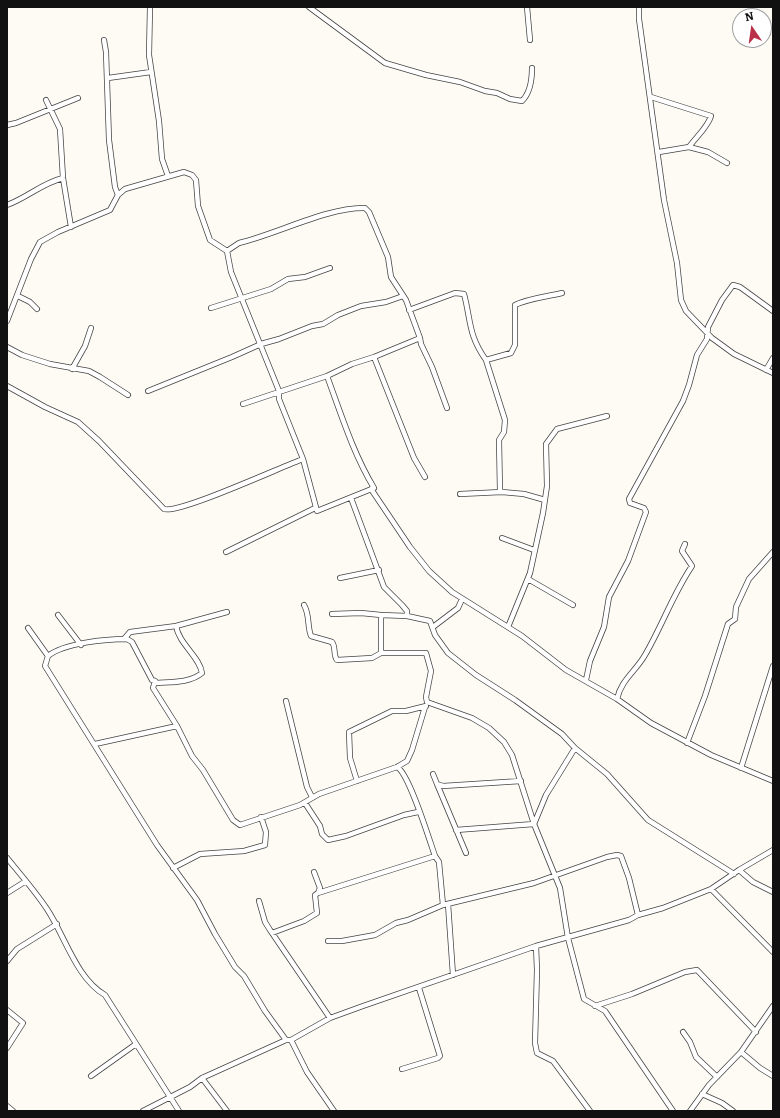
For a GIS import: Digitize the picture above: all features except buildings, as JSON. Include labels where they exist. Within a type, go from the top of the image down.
[{"type":"street","points":[[150,7],[149,55],[162,159],[168,176]]},
{"type":"street","points":[[309,7],[385,63],[426,76],[460,82],[485,91],[497,93],[510,100],[522,101],[526,97],[532,68]]},
{"type":"street","points":[[527,7],[530,40]]},
{"type":"street","points":[[639,7],[639,20],[659,152],[664,200],[677,263],[681,300],[686,310],[709,333],[712,338],[734,354],[773,373]]},
{"type":"street","points":[[104,40],[108,78],[109,140],[115,187],[118,194]]},
{"type":"street","points":[[108,78],[151,72]]},
{"type":"street","points":[[651,97],[710,114],[711,118],[707,126],[699,133],[689,147]]},
{"type":"street","points":[[7,125],[16,123],[78,98]]},
{"type":"street","points":[[46,100],[60,129],[63,178],[72,226]]},
{"type":"street","points":[[659,152],[689,147],[708,152],[727,163]]},
{"type":"street","points":[[7,321],[9,312],[18,296],[30,259],[40,242],[72,226],[110,210],[118,194],[125,189],[184,172],[192,175],[196,180],[198,206],[210,240],[227,251],[231,272],[279,391],[280,399],[303,459],[315,508],[320,512],[364,491],[374,488]]},
{"type":"street","points":[[7,205],[19,201],[49,181],[63,178]]},
{"type":"street","points":[[227,251],[239,243],[346,209],[365,208],[369,212],[373,226],[386,251],[391,278],[403,296],[421,344],[432,367],[438,387],[448,408]]},
{"type":"street","points":[[211,308],[271,289],[288,279],[305,276],[330,268]]},
{"type":"street","points":[[586,680],[590,661],[604,627],[609,597],[628,561],[646,512],[644,508],[630,503],[629,499],[683,401],[697,355],[709,333],[708,327],[729,288],[733,285],[740,287],[773,311]]},
{"type":"street","points":[[486,360],[511,353],[515,345],[515,305],[529,298],[542,298],[562,292]]},
{"type":"street","points":[[409,310],[456,293],[464,294],[468,321],[476,346],[486,360],[505,420],[504,432],[499,440],[500,492]]},
{"type":"street","points":[[18,296],[30,302],[37,309]]},
{"type":"street","points":[[148,391],[232,358],[261,344],[279,339],[312,326],[319,326],[338,315],[369,304],[383,303],[403,296]]},
{"type":"street","points":[[72,369],[85,346],[91,328]]},
{"type":"street","points":[[243,404],[327,376],[352,364],[374,357],[420,338]]},
{"type":"street","points":[[7,347],[22,355],[88,372],[100,377],[128,395]]},
{"type":"street","points":[[374,357],[414,458],[425,477]]},
{"type":"street","points":[[766,370],[773,358]]},
{"type":"street","points":[[327,376],[342,420],[362,467],[374,488]]},
{"type":"street","points":[[7,386],[45,407],[78,422],[99,441],[164,509],[167,510],[178,508],[207,498],[303,459]]},
{"type":"street","points":[[508,628],[528,579],[545,500],[546,444],[557,430],[607,416]]},
{"type":"street","points":[[374,488],[371,489],[410,547],[441,584],[544,651],[566,670],[617,699],[651,723],[687,743],[773,781]]},
{"type":"street","points":[[460,494],[500,492],[524,494],[545,500]]},
{"type":"street","points":[[351,498],[360,525],[379,570],[384,587],[407,611],[408,616]]},
{"type":"street","points":[[226,552],[315,508]]},
{"type":"street","points":[[502,538],[534,550]]},
{"type":"street","points":[[617,699],[628,677],[646,655],[683,579],[692,566],[682,551],[685,544]]},
{"type":"street","points":[[687,743],[705,696],[728,624],[735,619],[736,607],[749,579],[773,552]]},
{"type":"street","points":[[340,578],[379,570]]},
{"type":"street","points":[[528,579],[573,605]]},
{"type":"street","points":[[433,627],[458,608],[462,599]]},
{"type":"street","points":[[304,604],[309,617],[309,631],[311,636],[332,642],[335,649],[335,656],[338,660],[372,658],[381,653],[426,653],[432,671],[426,697],[429,703],[472,718],[489,728],[508,748],[534,824],[560,888],[568,938],[584,999],[605,1011],[673,1111]]},
{"type":"street","points":[[124,639],[130,632],[176,626],[227,612]]},
{"type":"street","points":[[332,614],[361,613],[408,616],[430,621],[438,640],[448,653],[458,662],[562,734],[575,748],[607,774],[648,820],[734,874]]},
{"type":"street","points":[[58,615],[81,645]]},
{"type":"street","points":[[381,615],[381,653]]},
{"type":"street","points":[[48,656],[65,648],[124,639],[132,642],[152,680],[155,682],[179,681],[196,678],[202,673],[201,668],[178,634],[176,626]]},
{"type":"street","points":[[28,628],[48,656],[46,666],[157,845],[197,900],[235,967],[244,976],[265,1011],[288,1040],[307,1072],[334,1111]]},
{"type":"street","points":[[741,768],[773,666]]},
{"type":"street","points":[[155,682],[153,686],[154,691],[177,726],[192,756],[203,770],[233,820],[240,826],[305,803],[312,797],[397,767],[407,761],[412,750],[425,707],[429,703]]},
{"type":"street","points":[[286,701],[307,787],[312,797]]},
{"type":"street","points":[[357,781],[350,758],[349,732],[392,711],[406,711],[425,707]]},
{"type":"street","points":[[95,744],[177,726]]},
{"type":"street","points":[[534,824],[546,796],[575,748]]},
{"type":"street","points":[[397,767],[402,770],[405,775],[435,856],[439,862],[453,975]]},
{"type":"street","points":[[434,774],[466,853]]},
{"type":"street","points":[[437,784],[447,786],[520,781]]},
{"type":"street","points":[[305,803],[320,826],[322,834],[328,840],[346,836],[404,815],[418,812]]},
{"type":"street","points":[[173,868],[200,854],[244,851],[265,845],[266,832],[262,817]]},
{"type":"street","points":[[456,830],[534,824]]},
{"type":"street","points":[[143,1111],[170,1098],[202,1078],[288,1040],[330,1018],[536,946],[629,920],[638,915],[663,908],[711,890],[739,870],[773,850]]},
{"type":"street","points":[[328,941],[342,941],[375,935],[396,923],[408,920],[445,905],[534,883],[607,857],[617,855],[621,856],[629,878],[638,915]]},
{"type":"street","points":[[318,893],[435,856]]},
{"type":"street","points":[[7,858],[26,881],[57,924],[62,938],[84,975],[93,988],[105,995],[179,1111]]},
{"type":"street","points":[[739,870],[753,882],[773,892]]},
{"type":"street","points":[[272,933],[304,922],[317,913],[314,899],[320,888],[314,872]]},
{"type":"street","points":[[7,893],[26,881]]},
{"type":"street","points":[[711,890],[773,952]]},
{"type":"street","points":[[260,901],[265,922],[330,1018]]},
{"type":"street","points":[[7,961],[16,949],[57,924]]},
{"type":"street","points":[[536,946],[537,970],[535,1043],[537,1053],[553,1061],[590,1111]]},
{"type":"street","points":[[594,1006],[626,997],[685,972],[697,970],[756,1032]]},
{"type":"street","points":[[402,1068],[438,1058],[440,1056],[419,988]]},
{"type":"street","points":[[690,1111],[702,1094],[741,1052],[773,1006]]},
{"type":"street","points":[[7,1010],[23,1023],[7,1048]]},
{"type":"street","points":[[683,1032],[690,1042],[696,1058],[718,1076]]},
{"type":"street","points":[[91,1076],[136,1044]]},
{"type":"street","points":[[741,1052],[760,1068],[773,1076]]},
{"type":"street","points":[[202,1078],[227,1111]]},
{"type":"street","points":[[702,1094],[722,1103],[733,1111]]},
{"type":"street","points":[[7,1106],[14,1111]]}]
